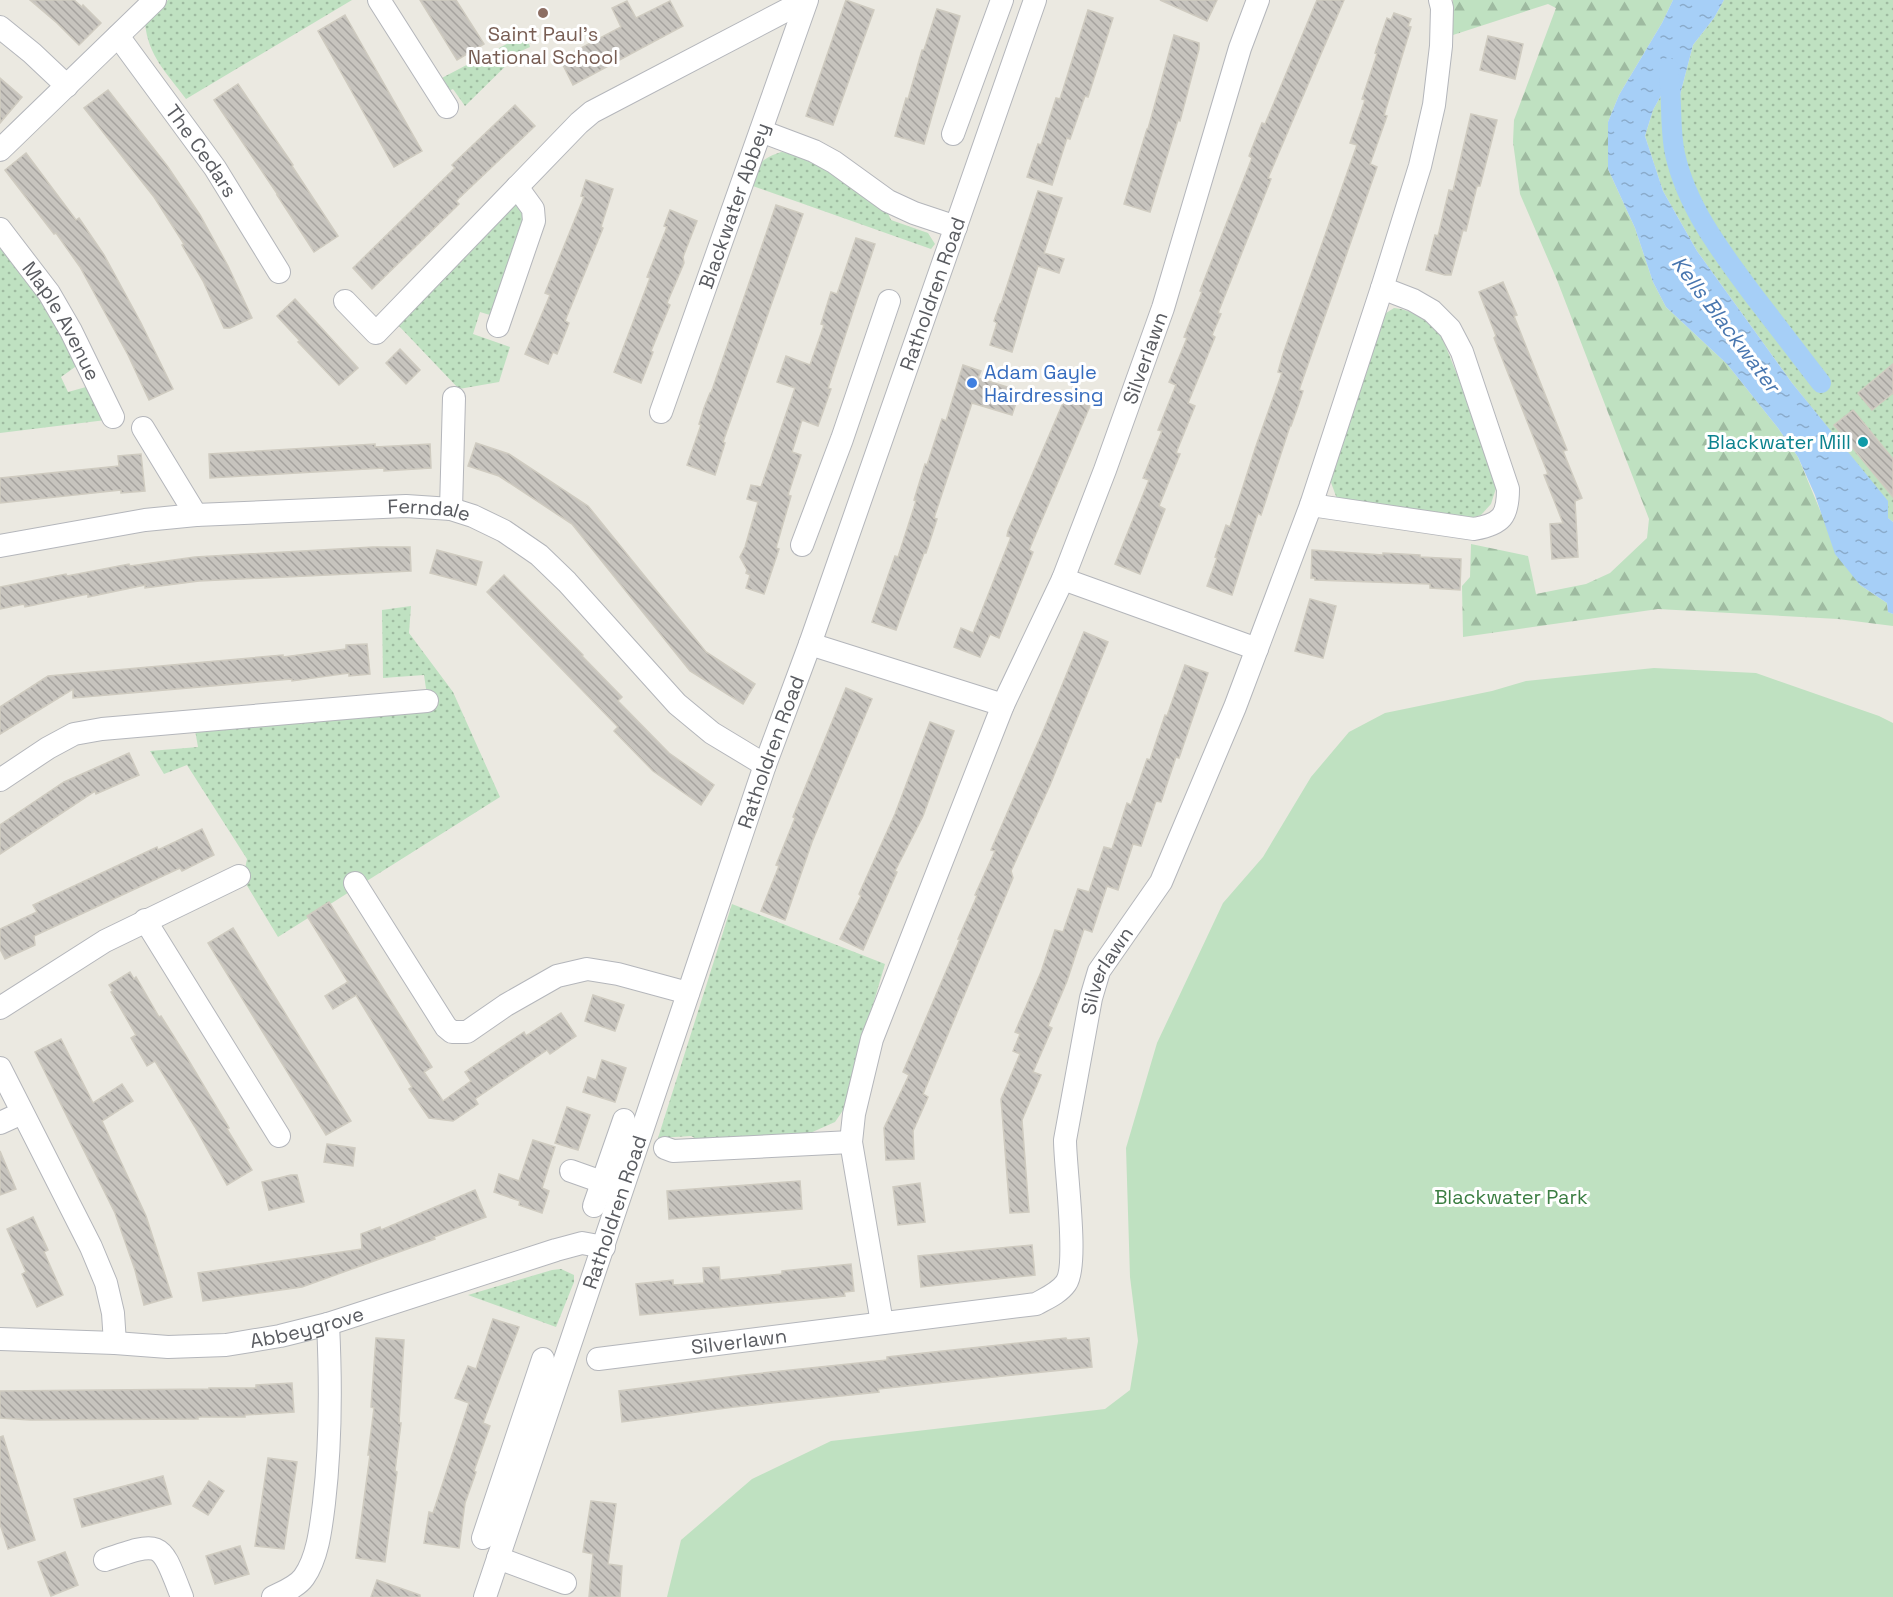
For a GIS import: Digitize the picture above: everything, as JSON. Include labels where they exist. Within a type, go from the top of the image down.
[{"type":"street","points":[[0,150],[155,0]]},
{"type":"street","points":[[379,0],[447,107]]},
{"type":"street","points":[[345,301],[376,333],[592,112],[806,0]]},
{"type":"street","name":"Blackwater Abbey","points":[[661,412],[806,0]]},
{"type":"street","points":[[953,134],[1002,0]]},
{"type":"street","name":"Ratholdren Road","points":[[483,1538],[507,1503],[604,1247],[624,1154],[688,993],[765,765],[810,644],[1035,0]]},
{"type":"street","name":"Silverlawn","points":[[882,1323],[851,1142],[854,1114],[872,1039],[1003,705],[1063,579],[1163,308],[1240,48],[1258,0]]},
{"type":"street","name":"Silverlawn","points":[[598,1359],[1036,1304],[1054,1295],[1067,1282],[1072,1263],[1065,1140],[1091,998],[1099,971],[1161,882],[1235,707],[1311,505],[1420,166],[1434,105],[1441,46],[1442,8],[1440,0]]},
{"type":"street","points":[[0,27],[33,53],[67,86]]},
{"type":"street","name":"The Cedars","points":[[118,36],[215,168],[279,272]]},
{"type":"street","points":[[761,131],[814,151],[834,162],[888,201],[956,227]]},
{"type":"street","points":[[498,326],[534,220],[533,209],[517,187]]},
{"type":"street","name":"Maple Avenue","points":[[0,229],[60,312],[113,417]]},
{"type":"street","points":[[1311,505],[1474,529],[1490,526],[1502,519],[1508,504],[1505,478],[1462,352],[1450,329],[1432,311],[1413,300],[1382,288]]},
{"type":"street","points":[[801,545],[850,415],[889,301]]},
{"type":"street","points":[[451,510],[454,398]]},
{"type":"street","points":[[850,415],[884,431]]},
{"type":"street","points":[[143,428],[196,515]]},
{"type":"street","name":"Ferndale","points":[[0,546],[145,520],[196,515],[406,506],[451,510],[473,516],[504,531],[539,555],[567,582],[677,704],[712,733],[765,765]]},
{"type":"street","points":[[1063,579],[1257,649]]},
{"type":"street","points":[[810,644],[1003,705]]},
{"type":"street","points":[[0,780],[48,748],[74,734],[102,729],[427,701]]},
{"type":"street","points":[[0,1008],[105,941],[239,876]]},
{"type":"street","points":[[355,883],[446,1027],[452,1032],[467,1032],[506,1005],[557,976],[587,969],[618,974],[688,993]]},
{"type":"street","points":[[145,920],[279,1136]]},
{"type":"street","points":[[0,1068],[92,1247],[106,1283],[113,1313],[115,1342]]},
{"type":"street","points":[[0,1123],[22,1113]]},
{"type":"street","points":[[594,1206],[602,1182],[624,1154],[624,1120]]},
{"type":"street","points":[[664,1148],[673,1151],[851,1142]]},
{"type":"street","points":[[571,1171],[602,1182]]},
{"type":"street","name":"Abbeygrove","points":[[0,1339],[115,1342],[168,1347],[226,1345],[280,1336],[328,1324],[582,1243],[604,1247]]},
{"type":"street","points":[[273,1597],[303,1579],[312,1562],[321,1524],[329,1462],[331,1390],[328,1324]]},
{"type":"street","name":"Ratholdren Road","points":[[485,1597],[498,1558],[507,1503],[543,1359]]},
{"type":"street","points":[[105,1560],[140,1548],[152,1547],[161,1551],[169,1563],[182,1597]]},
{"type":"street","points":[[498,1558],[565,1582]]},
{"type":"green space","points":[[168,0],[352,0],[186,99],[154,55],[147,35],[145,23]]},
{"type":"green space","points":[[1453,0],[1673,0],[1662,23],[1619,95],[1608,122],[1608,169],[1635,228],[1653,282],[1666,307],[1727,364],[1778,428],[1798,457],[1829,532],[1860,585],[1887,603],[1888,612],[1893,614],[1893,626],[1838,619],[1658,609],[1463,637],[1462,586],[1470,577],[1471,544],[1528,556],[1536,594],[1586,584],[1610,573],[1647,538],[1649,519],[1557,280],[1520,194],[1513,142],[1514,120],[1556,8],[1548,4],[1453,35]]},
{"type":"green space","points":[[1724,0],[1893,0],[1893,522],[1888,518],[1887,501],[1792,383],[1697,251],[1663,191],[1645,136],[1653,110],[1663,92],[1680,95],[1693,45],[1714,18]]},
{"type":"green space","points":[[527,37],[530,47],[521,51],[465,106],[453,89],[446,92],[438,80],[518,38]]},
{"type":"green space","points":[[781,152],[799,154],[816,162],[885,207],[891,220],[928,233],[935,244],[931,249],[750,185],[760,163]]},
{"type":"green space","points":[[519,205],[524,219],[490,315],[480,312],[473,334],[510,347],[499,382],[459,389],[398,325],[509,206]]},
{"type":"green space","points":[[0,242],[16,261],[78,359],[75,367],[61,377],[68,392],[86,387],[106,420],[0,433]]},
{"type":"green space","points":[[1394,308],[1409,311],[1421,318],[1442,337],[1491,459],[1497,485],[1491,504],[1481,515],[1464,520],[1337,499],[1329,477],[1383,315]]},
{"type":"green space","points":[[411,606],[409,633],[453,692],[500,797],[278,937],[243,879],[247,859],[187,765],[164,774],[150,751],[198,747],[195,730],[429,709],[424,675],[383,678],[382,610]]},
{"type":"green space","name":"Blackwater Park","points":[[1654,668],[1756,673],[1893,723],[1893,1597],[667,1597],[681,1540],[752,1479],[831,1441],[1105,1409],[1130,1390],[1138,1341],[1130,1277],[1126,1148],[1157,1043],[1223,903],[1263,857],[1311,777],[1349,732],[1385,713],[1492,691],[1526,681]]},
{"type":"green space","points":[[732,904],[885,964],[850,1083],[848,1103],[835,1122],[808,1134],[708,1145],[691,1136],[658,1138]]},
{"type":"green space","points":[[561,1269],[574,1275],[574,1282],[556,1327],[468,1295],[552,1270]]},
{"type":"water","name":"Kells Blackwater","points":[[1673,0],[1724,0],[1714,18],[1693,45],[1680,95],[1663,92],[1653,110],[1645,136],[1663,191],[1697,251],[1792,383],[1888,501],[1888,518],[1893,522],[1893,614],[1888,612],[1887,603],[1860,585],[1835,554],[1815,495],[1798,457],[1778,428],[1727,364],[1666,307],[1653,282],[1635,228],[1608,169],[1608,122],[1619,95],[1662,23]]},
{"type":"building","points":[[30,0],[74,0],[82,7],[83,5],[101,23],[79,45]]},
{"type":"building","points":[[420,0],[456,0],[484,44],[457,60]]},
{"type":"building","points":[[846,0],[874,10],[833,125],[806,116]]},
{"type":"building","points":[[1160,0],[1217,0],[1207,21]]},
{"type":"building","points":[[1317,0],[1344,0],[1268,178],[1271,179],[1218,313],[1221,314],[1212,335],[1215,337],[1188,403],[1195,406],[1176,453],[1180,454],[1159,506],[1165,509],[1140,574],[1115,564],[1149,480],[1143,478],[1162,431],[1158,430],[1176,385],[1169,382],[1187,338],[1184,337],[1202,292],[1200,291],[1252,158],[1249,156],[1262,123],[1265,124]]},
{"type":"building","points":[[627,1],[636,18],[670,1],[683,26],[573,85],[560,59],[621,27],[612,8]]},
{"type":"building","points":[[937,9],[960,16],[924,144],[895,136]]},
{"type":"building","points":[[1088,10],[1113,18],[1088,97],[1085,96],[1070,139],[1067,138],[1052,185],[1027,177],[1038,144],[1041,145],[1056,98],[1060,99]]},
{"type":"building","points":[[1394,13],[1411,19],[1408,26],[1411,27],[1384,115],[1387,116],[1370,164],[1377,167],[1299,390],[1303,391],[1261,515],[1258,513],[1232,595],[1207,586],[1217,558],[1215,557],[1226,525],[1230,527],[1282,373],[1278,372],[1283,354],[1357,145],[1350,143],[1365,100],[1362,99],[1377,54],[1375,53],[1387,18],[1391,20]]},
{"type":"building","points":[[345,15],[422,151],[394,167],[318,31]]},
{"type":"building","points":[[1174,35],[1199,43],[1199,49],[1180,121],[1178,120],[1150,212],[1124,204]]},
{"type":"building","points":[[1488,36],[1523,44],[1515,79],[1480,70]]},
{"type":"building","points":[[0,78],[22,97],[0,123]]},
{"type":"building","points":[[238,84],[338,236],[314,252],[214,100]]},
{"type":"building","points":[[108,90],[168,167],[200,215],[228,266],[252,318],[230,328],[224,328],[203,281],[182,245],[184,244],[154,197],[84,108]]},
{"type":"building","points":[[515,105],[535,126],[456,201],[459,204],[372,289],[353,268],[455,168],[452,165]]},
{"type":"building","points":[[1471,114],[1497,120],[1466,231],[1463,230],[1451,275],[1445,275],[1426,270],[1435,235],[1438,236],[1449,190],[1453,191]]},
{"type":"building","points":[[26,153],[76,220],[79,218],[104,255],[173,389],[149,400],[128,355],[80,267],[56,233],[54,234],[5,170]]},
{"type":"building","points":[[586,180],[613,189],[601,227],[603,228],[565,321],[569,323],[557,354],[553,352],[548,364],[525,354],[550,295],[545,293],[584,197],[581,196]]},
{"type":"building","points":[[1038,191],[1062,198],[1044,253],[1064,259],[1059,273],[1038,266],[1012,352],[990,345],[997,323],[994,321]]},
{"type":"building","points":[[776,205],[803,214],[723,442],[725,443],[715,475],[687,465],[701,425],[699,424],[704,408]]},
{"type":"building","points":[[670,210],[697,221],[683,257],[684,263],[667,303],[670,305],[641,383],[614,372],[650,278],[647,277],[667,227],[664,226]]},
{"type":"building","points":[[856,238],[875,244],[828,388],[831,389],[818,426],[802,420],[792,452],[801,455],[788,495],[791,496],[776,548],[779,549],[764,594],[746,588],[750,575],[746,573],[747,570],[740,557],[758,502],[747,499],[751,485],[761,487],[795,388],[777,382],[786,356],[810,365],[824,325],[821,324],[831,292],[837,294]]},
{"type":"building","points":[[1503,282],[1517,315],[1514,316],[1567,450],[1563,451],[1582,498],[1575,501],[1578,557],[1552,559],[1550,524],[1563,523],[1544,475],[1548,474],[1494,338],[1496,336],[1479,292]]},
{"type":"building","points":[[295,299],[358,368],[339,385],[277,316]]},
{"type":"building","points":[[400,349],[420,370],[406,384],[386,363]]},
{"type":"building","points":[[1893,364],[1893,393],[1872,410],[1858,393]]},
{"type":"building","points":[[963,365],[981,371],[978,378],[1020,391],[1012,415],[972,403],[934,518],[937,519],[926,553],[924,553],[896,630],[872,622],[895,556],[898,557],[925,464],[927,465],[942,419],[946,421]]},
{"type":"building","points":[[1066,396],[1090,406],[1029,550],[1033,552],[999,638],[990,634],[980,657],[954,647],[961,628],[973,633],[1011,537],[1007,536],[1008,531]]},
{"type":"building","name":"Blackwater Mill","points":[[1853,410],[1893,459],[1893,497],[1834,425]]},
{"type":"building","points":[[476,443],[509,454],[588,506],[706,652],[755,684],[743,704],[690,671],[572,524],[499,476],[468,466]]},
{"type":"building","points":[[375,444],[375,447],[430,444],[431,468],[384,471],[384,468],[210,478],[209,454]]},
{"type":"building","points":[[141,454],[145,491],[121,493],[121,490],[0,503],[0,478],[119,466],[118,456]]},
{"type":"building","points":[[410,547],[411,571],[199,581],[145,588],[145,585],[88,597],[88,594],[25,607],[24,604],[0,609],[0,587],[66,574],[67,576],[129,564],[130,566],[195,557]]},
{"type":"building","points":[[437,550],[482,562],[476,585],[430,573]]},
{"type":"building","points":[[1312,550],[1461,559],[1460,590],[1430,588],[1430,584],[1315,580],[1311,578]]},
{"type":"building","points":[[504,575],[622,697],[618,701],[669,753],[714,785],[701,805],[653,771],[614,731],[618,727],[487,592]]},
{"type":"building","points":[[1310,599],[1336,606],[1323,658],[1295,651]]},
{"type":"building","points":[[1084,632],[1108,642],[1050,785],[1011,871],[1013,878],[923,1094],[928,1097],[913,1131],[914,1159],[886,1160],[884,1128],[909,1075],[903,1072],[995,851],[991,850]]},
{"type":"building","points":[[367,644],[370,674],[349,676],[349,673],[292,681],[292,679],[73,698],[73,689],[0,734],[0,707],[48,676],[283,655],[283,657],[346,649],[346,645]]},
{"type":"building","points":[[1185,665],[1208,673],[1179,758],[1176,757],[1161,802],[1156,801],[1141,846],[1133,844],[1118,890],[1107,886],[1092,932],[1084,929],[1067,981],[1048,1026],[1052,1028],[1033,1072],[1041,1075],[1022,1120],[1029,1212],[1010,1213],[1001,1099],[1020,1054],[1013,1051],[1020,1034],[1015,1032],[1041,972],[1055,930],[1063,932],[1078,889],[1089,892],[1104,847],[1112,849],[1127,803],[1131,805],[1147,759],[1150,760]]},
{"type":"building","points":[[846,688],[872,699],[812,842],[785,920],[761,911],[779,866],[776,865],[795,818],[793,817]]},
{"type":"building","points":[[930,722],[954,731],[923,816],[895,871],[897,872],[863,950],[840,939],[861,896],[859,894],[895,814]]},
{"type":"building","points":[[129,753],[139,775],[96,794],[95,791],[0,854],[0,825],[64,782]]},
{"type":"building","points":[[202,829],[214,855],[182,871],[180,868],[34,936],[35,945],[5,959],[0,949],[0,929],[37,912],[33,905],[157,847],[158,850]]},
{"type":"building","points":[[329,902],[432,1067],[424,1072],[443,1101],[471,1081],[465,1072],[524,1032],[526,1036],[561,1013],[576,1036],[550,1054],[547,1050],[475,1099],[478,1104],[453,1121],[429,1118],[409,1089],[412,1087],[356,995],[333,1009],[325,996],[348,982],[307,916]]},
{"type":"building","points":[[233,928],[351,1121],[326,1135],[208,943]]},
{"type":"building","points":[[130,972],[134,979],[136,977],[159,1017],[161,1016],[186,1056],[252,1170],[227,1185],[155,1061],[147,1066],[131,1038],[136,1035],[109,985]]},
{"type":"building","points":[[593,995],[624,1005],[615,1031],[585,1021]]},
{"type":"building","points":[[61,1039],[93,1103],[122,1084],[133,1101],[102,1121],[146,1216],[172,1297],[144,1305],[135,1270],[115,1213],[35,1052]]},
{"type":"building","points":[[602,1060],[626,1068],[615,1102],[583,1092],[588,1077],[596,1080]]},
{"type":"building","points":[[567,1107],[590,1115],[578,1150],[555,1143]]},
{"type":"building","points":[[533,1140],[555,1147],[542,1188],[549,1191],[542,1213],[519,1205],[520,1201],[494,1192],[499,1174],[519,1181]]},
{"type":"building","points":[[327,1144],[355,1148],[353,1166],[324,1162]]},
{"type":"building","points":[[0,1151],[16,1189],[0,1195]]},
{"type":"building","points":[[297,1175],[304,1202],[269,1210],[262,1182]]},
{"type":"building","points":[[800,1181],[802,1209],[669,1219],[667,1191]]},
{"type":"building","points":[[920,1183],[925,1222],[898,1225],[893,1187]]},
{"type":"building","points":[[475,1190],[486,1217],[434,1237],[435,1239],[302,1287],[203,1301],[198,1273],[362,1249],[361,1234],[380,1227],[381,1230]]},
{"type":"building","points":[[33,1217],[48,1250],[44,1252],[63,1295],[37,1307],[22,1274],[26,1272],[7,1229]]},
{"type":"building","points":[[1032,1245],[1035,1275],[921,1287],[918,1256]]},
{"type":"building","points":[[851,1264],[854,1291],[844,1292],[845,1296],[640,1315],[636,1284],[673,1280],[673,1285],[704,1283],[703,1268],[719,1267],[720,1280]]},
{"type":"building","points":[[493,1319],[519,1327],[483,1423],[490,1426],[465,1503],[459,1548],[424,1543],[429,1512],[433,1513],[469,1403],[455,1398],[468,1366],[476,1369]]},
{"type":"building","points":[[376,1338],[404,1340],[399,1423],[401,1423],[395,1471],[397,1472],[385,1562],[356,1558],[370,1455],[368,1455],[374,1408],[371,1407]]},
{"type":"building","points":[[1066,1338],[1067,1340],[1089,1338],[1092,1367],[878,1389],[879,1392],[734,1407],[622,1422],[619,1391],[887,1360],[887,1357]]},
{"type":"building","points":[[292,1383],[294,1412],[245,1415],[245,1417],[198,1417],[198,1419],[30,1420],[0,1418],[0,1391],[256,1388],[256,1385]]},
{"type":"building","points":[[3,1436],[35,1540],[8,1549],[0,1524],[0,1437]]},
{"type":"building","points":[[268,1458],[297,1462],[284,1549],[255,1546]]},
{"type":"building","points":[[163,1476],[171,1504],[82,1527],[74,1499]]},
{"type":"building","points":[[209,1481],[224,1491],[208,1515],[193,1506]]},
{"type":"building","points":[[591,1501],[616,1504],[608,1564],[622,1566],[620,1597],[589,1597],[593,1554],[583,1552]]},
{"type":"building","points":[[240,1546],[249,1574],[215,1584],[206,1556]]},
{"type":"building","points":[[65,1552],[78,1585],[51,1596],[38,1562]]},
{"type":"building","points":[[377,1580],[420,1595],[420,1597],[371,1597]]},
{"type":"waterway","points":[[1668,68],[1675,154],[1688,193],[1707,229],[1730,263],[1821,383]]},
{"type":"place","name":"Saint Paul's National School","points":[[543,13]]},
{"type":"place","name":"Adam Gayle Hairdressing","points":[[972,383]]},
{"type":"place","name":"Blackwater Mill","points":[[1863,442]]}]
